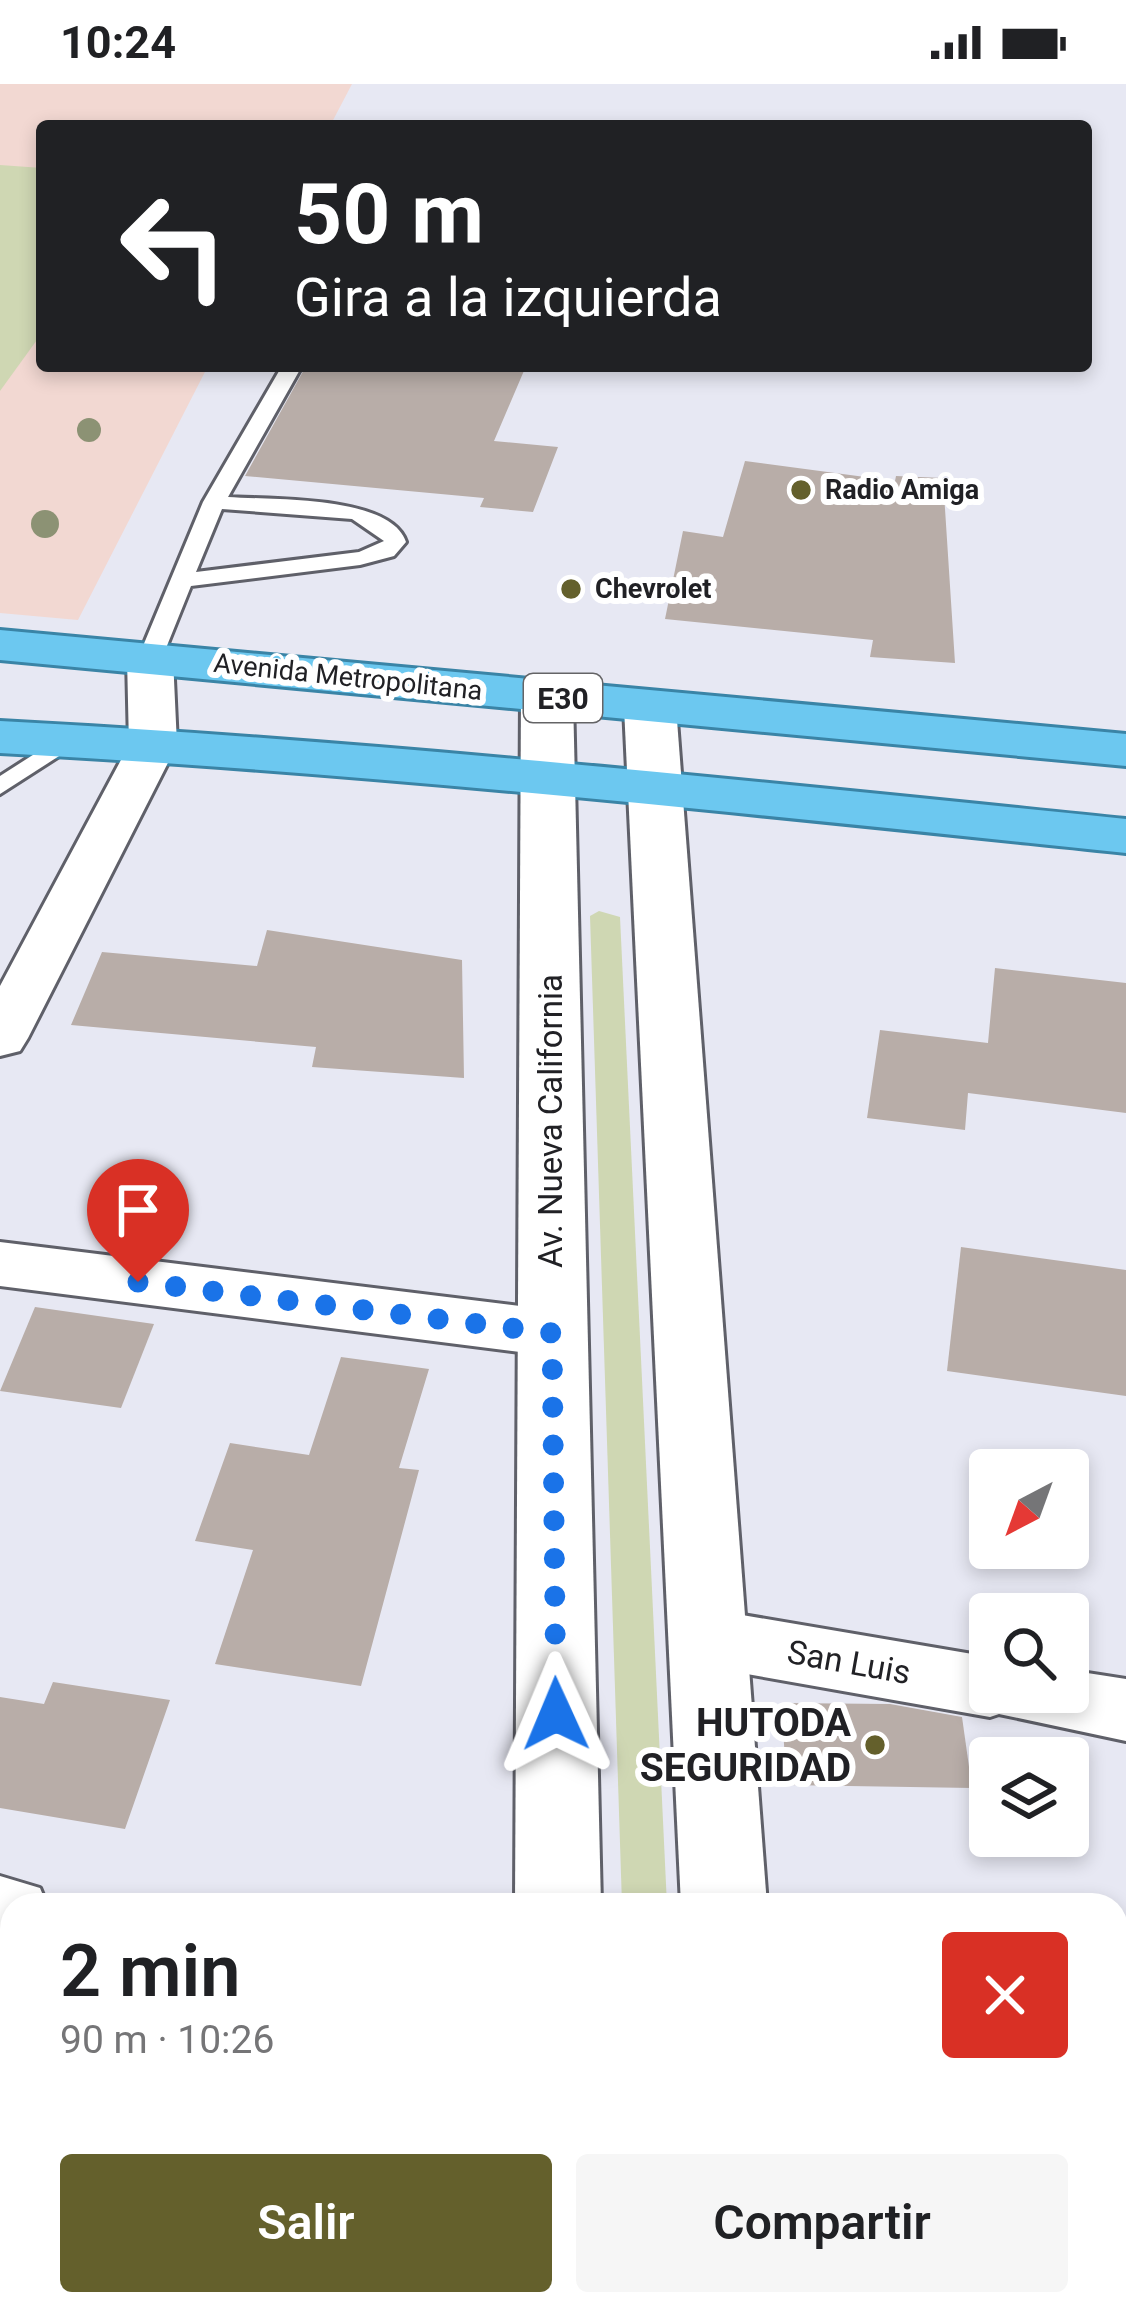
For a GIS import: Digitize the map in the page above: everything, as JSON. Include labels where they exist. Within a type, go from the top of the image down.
[{"type":"highway","name":"Avenida Metropolitana","points":[[0,645],[1126,750]]},
{"type":"highway","points":[[0,737],[656,788],[1126,836]]},
{"type":"street","points":[[0,1038],[153,746],[150,658]]},
{"type":"street","name":"Av. Nueva California","points":[[547,697],[558,1893]]},
{"type":"street","points":[[650,706],[723,1893]]},
{"type":"street","points":[[0,1264],[552,1333]]},
{"type":"street","name":"San Luis","points":[[707,1638],[969,1683]]},
{"type":"street","points":[[1089,1704],[1126,1710]]},
{"type":"lane","points":[[150,658],[214,502],[289,372]]},
{"type":"lane","points":[[181,581],[360,558],[395,542],[393,535],[357,513],[214,502]]},
{"type":"lane","points":[[0,788],[61,744]]},
{"type":"shaded area","points":[[0,84],[352,84],[333,120],[36,120],[36,372],[205,372],[78,620],[0,613]]},
{"type":"green space","points":[[0,165],[36,168],[36,341],[0,391]]},
{"type":"green space","points":[[599,911],[620,917],[666,1893],[622,1893],[590,916]]},
{"type":"building","points":[[303,372],[523,372],[494,441],[558,447],[533,512],[480,507],[484,498],[245,476]]},
{"type":"building","points":[[745,461],[895,481],[896,476],[943,478],[955,663],[870,657],[873,640],[665,619],[683,531],[723,537]]},
{"type":"building","points":[[267,930],[462,960],[464,1078],[312,1067],[316,1047],[71,1025],[102,952],[257,966]]},
{"type":"building","points":[[995,968],[1126,983],[1126,1113],[968,1093],[965,1130],[867,1118],[880,1030],[988,1043]]},
{"type":"building","points":[[961,1247],[1126,1270],[1126,1396],[947,1371]]},
{"type":"building","points":[[35,1307],[154,1324],[121,1408],[0,1391]]},
{"type":"building","points":[[341,1357],[429,1369],[399,1468],[419,1470],[361,1686],[215,1664],[253,1550],[195,1541],[230,1443],[309,1455]]},
{"type":"building","points":[[53,1682],[170,1700],[125,1829],[0,1808],[0,1697],[44,1704]]},
{"type":"building","name":"HUTODA SEGURIDAD","points":[[781,1703],[890,1704],[962,1717],[969,1788],[787,1785]]},
{"type":"place","name":"Radio Amiga","points":[[801,490]]},
{"type":"place","name":"Chevrolet","points":[[571,589]]},
{"type":"place","name":"HUTODA SEGURIDAD","points":[[875,1745]]},
{"type":"route","points":[[138,1282],[552,1333],[556,1714]]}]
